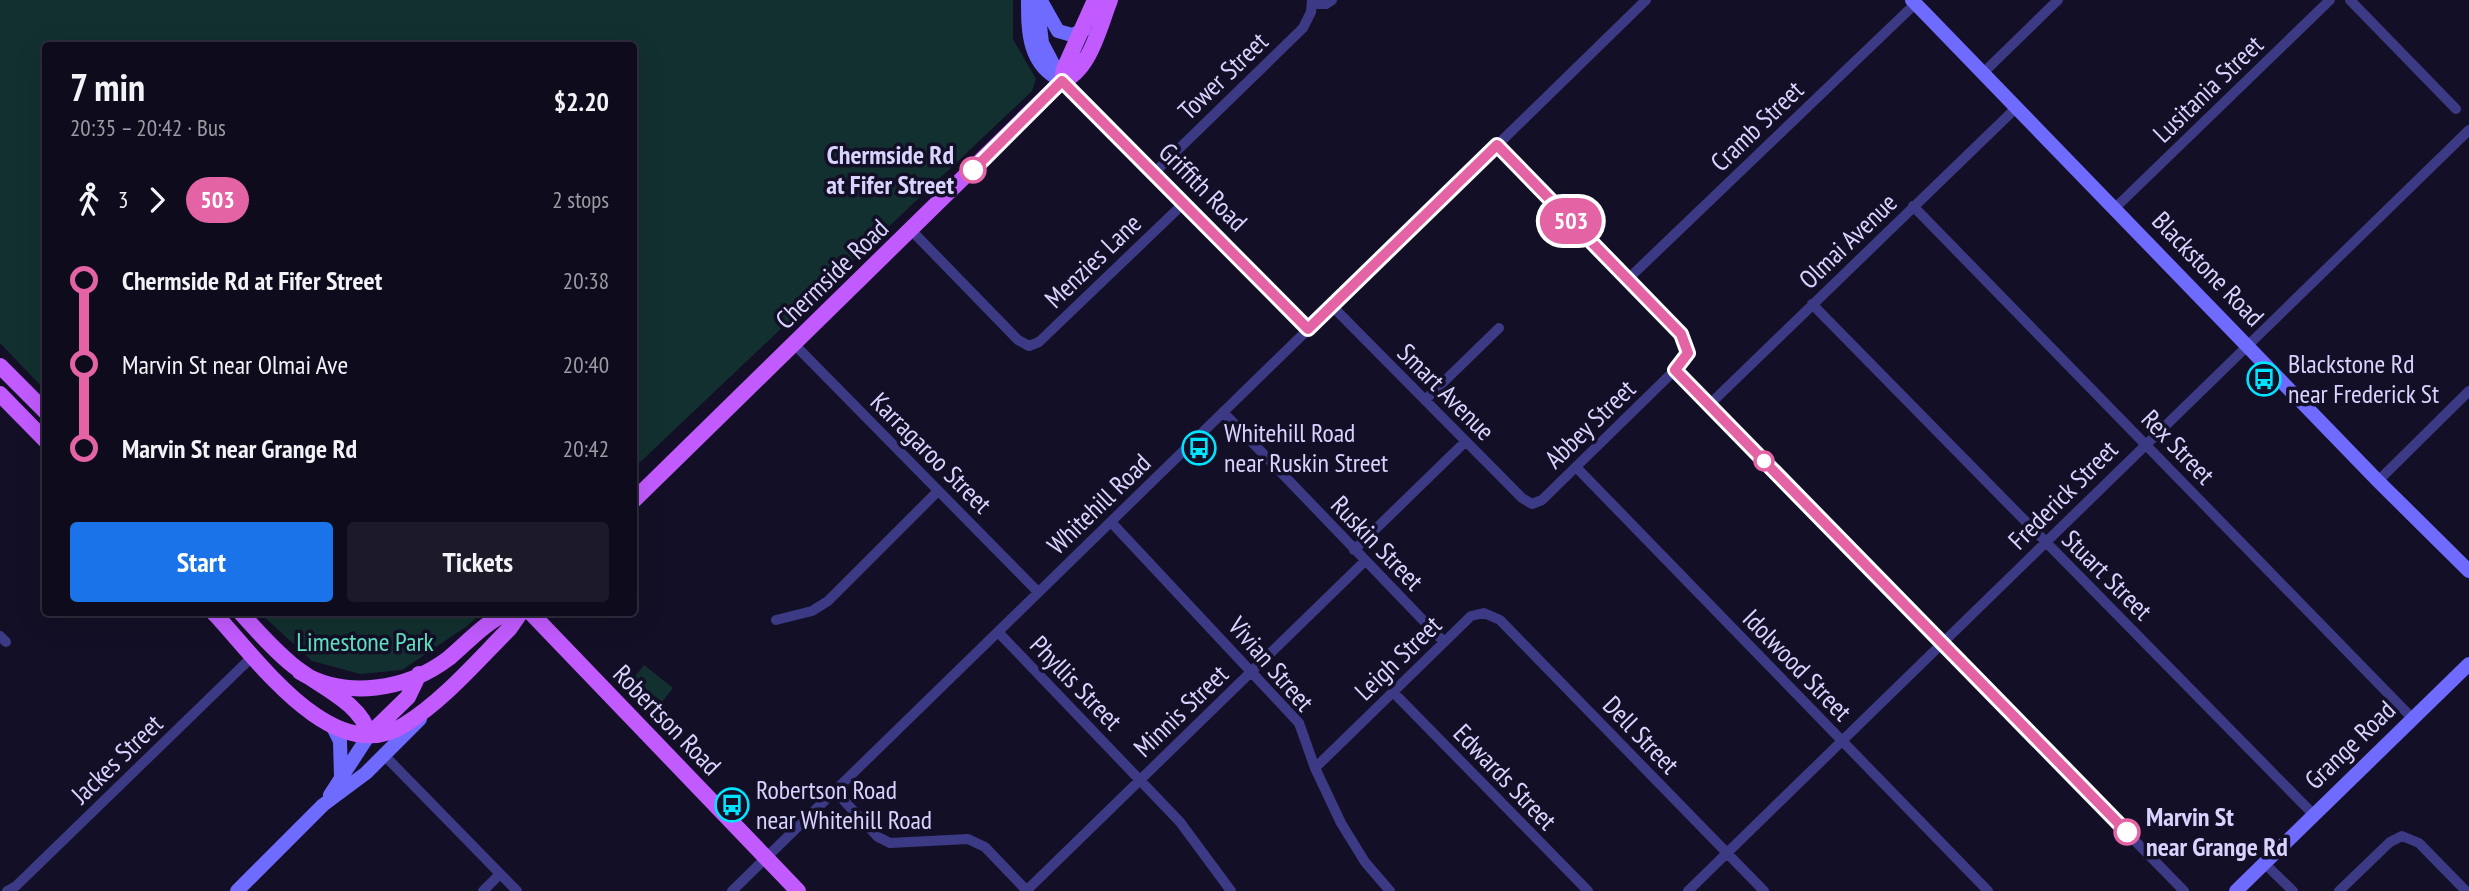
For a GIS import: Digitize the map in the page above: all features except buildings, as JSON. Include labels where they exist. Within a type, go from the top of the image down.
[{"type":"main road","name":"Griffith Road","points":[[1028,0],[1032,48],[1044,69],[1062,81]]},
{"type":"main road","name":"Griffith Road","points":[[1038,0],[1042,43],[1062,81]]},
{"type":"main road","points":[[1038,0],[1058,31],[1072,35],[1084,30]]},
{"type":"main road","name":"Chermside Road","points":[[1062,81],[1065,66],[1096,0]]},
{"type":"main road","name":"Chermside Road","points":[[637,497],[1062,81],[1072,76],[1082,64],[1110,0]]},
{"type":"main road","name":"Blackstone Road","points":[[1914,2],[2378,481],[2469,571]]},
{"type":"main road","points":[[0,366],[42,407]]},
{"type":"main road","points":[[0,394],[42,437]]},
{"type":"main road","points":[[217,616],[305,708],[332,725],[369,735],[383,734],[403,726],[439,697]]},
{"type":"main road","points":[[244,616],[300,671],[350,705],[366,724],[369,735]]},
{"type":"main road","points":[[300,671],[333,685],[363,689],[393,684],[445,661],[505,616]]},
{"type":"main road","points":[[237,891],[343,783],[384,755],[510,628],[518,616]]},
{"type":"main road","name":"Robertson Road","points":[[534,616],[798,891]]},
{"type":"main road","points":[[254,655],[269,642]]},
{"type":"main road","name":"Grange Road","points":[[2235,891],[2469,664]]},
{"type":"main road","points":[[343,783],[369,735],[408,698],[421,673]]},
{"type":"main road","points":[[332,725],[341,741],[343,783]]},
{"type":"street","name":"Tower Street","points":[[1154,173],[1301,30],[1310,17],[1312,2],[1325,5],[1332,0]]},
{"type":"street","name":"Whitehill Road","points":[[733,891],[1646,0]]},
{"type":"street","points":[[1983,73],[2058,0]]},
{"type":"street","name":"Lusitania Street","points":[[2115,208],[2330,0]]},
{"type":"street","points":[[2350,0],[2456,109]]},
{"type":"street","name":"Cramb Street","points":[[1628,279],[1914,2]]},
{"type":"street","name":"Griffith Road","points":[[1062,81],[1308,329]]},
{"type":"street","name":"Olmai Avenue","points":[[1709,405],[2017,107]]},
{"type":"street","name":"Frederick Street","points":[[1688,891],[2469,130]]},
{"type":"street","points":[[1497,145],[1686,341],[1686,359],[1675,370],[2184,891]]},
{"type":"street","name":"Menzies Lane","points":[[911,230],[1018,340],[1029,346],[1039,342],[1184,203]]},
{"type":"street","name":"Rex Street","points":[[1913,206],[2413,719]]},
{"type":"street","name":"Stuart Street","points":[[1812,304],[2314,815]]},
{"type":"street","name":"Smart Avenue","points":[[1332,306],[1465,442],[1532,505]]},
{"type":"street","points":[[1425,400],[1499,328]]},
{"type":"street","name":"Karragaroo Street","points":[[794,344],[1038,592]]},
{"type":"street","name":"Abbey Street","points":[[1532,505],[1542,500],[1675,370]]},
{"type":"street","points":[[2378,481],[2469,391]]},
{"type":"street","name":"Ruskin Street","points":[[1223,412],[1444,642]]},
{"type":"street","points":[[1354,550],[1465,442]]},
{"type":"street","name":"Idolwood Street","points":[[1576,467],[1988,891]]},
{"type":"street","points":[[776,620],[812,611],[828,601],[938,491]]},
{"type":"street","name":"Vivian Street","points":[[1111,522],[1299,723],[1315,768],[1359,852],[1390,891]]},
{"type":"street","name":"Minnis Street","points":[[1027,891],[1365,561]]},
{"type":"street","name":"Leigh Street","points":[[1315,768],[1471,616],[1484,613]]},
{"type":"street","name":"Dell Street","points":[[1484,613],[1500,620],[1764,891]]},
{"type":"street","name":"Phyllis Street","points":[[998,632],[1180,822],[1231,891]]},
{"type":"street","name":"Jackes Street","points":[[7,891],[16,886],[254,655]]},
{"type":"street","name":"Edwards Street","points":[[1393,692],[1588,891]]},
{"type":"street","points":[[384,755],[517,891]]},
{"type":"street","points":[[835,791],[878,837],[890,843],[968,839],[985,847],[1027,891]]},
{"type":"street","points":[[2339,891],[2390,842],[2402,836],[2418,843],[2466,891]]},
{"type":"street","points":[[2264,863],[2293,891]]},
{"type":"street","points":[[483,891],[500,874]]},
{"type":"green space","points":[[0,0],[1013,0],[1013,39],[1036,79],[1032,91],[637,465],[637,42],[42,42],[42,387],[0,343]]},
{"type":"green space","name":"Limestone Park","points":[[263,616],[478,616],[402,670],[360,674],[312,661]]},
{"type":"green space","points":[[644,665],[673,688],[662,702],[633,679]]},
{"type":"bus line","name":"503","points":[[973,170],[1047,99],[1062,81],[1079,95],[1308,329],[1497,145],[1681,334],[1686,341],[1688,353],[1675,370],[2127,832]]},
{"type":"place","name":"Chermside Rd at Fifer Street","points":[[973,170]]},
{"type":"place","name":"Blackstone Rd near Frederick St","points":[[2264,379]]},
{"type":"place","name":"Whitehill Road near Ruskin Street","points":[[1199,448]]},
{"type":"place","name":"Robertson Road near Whitehill Road","points":[[732,805]]},
{"type":"place","name":"Marvin St near Grange Rd","points":[[2127,832]]}]
